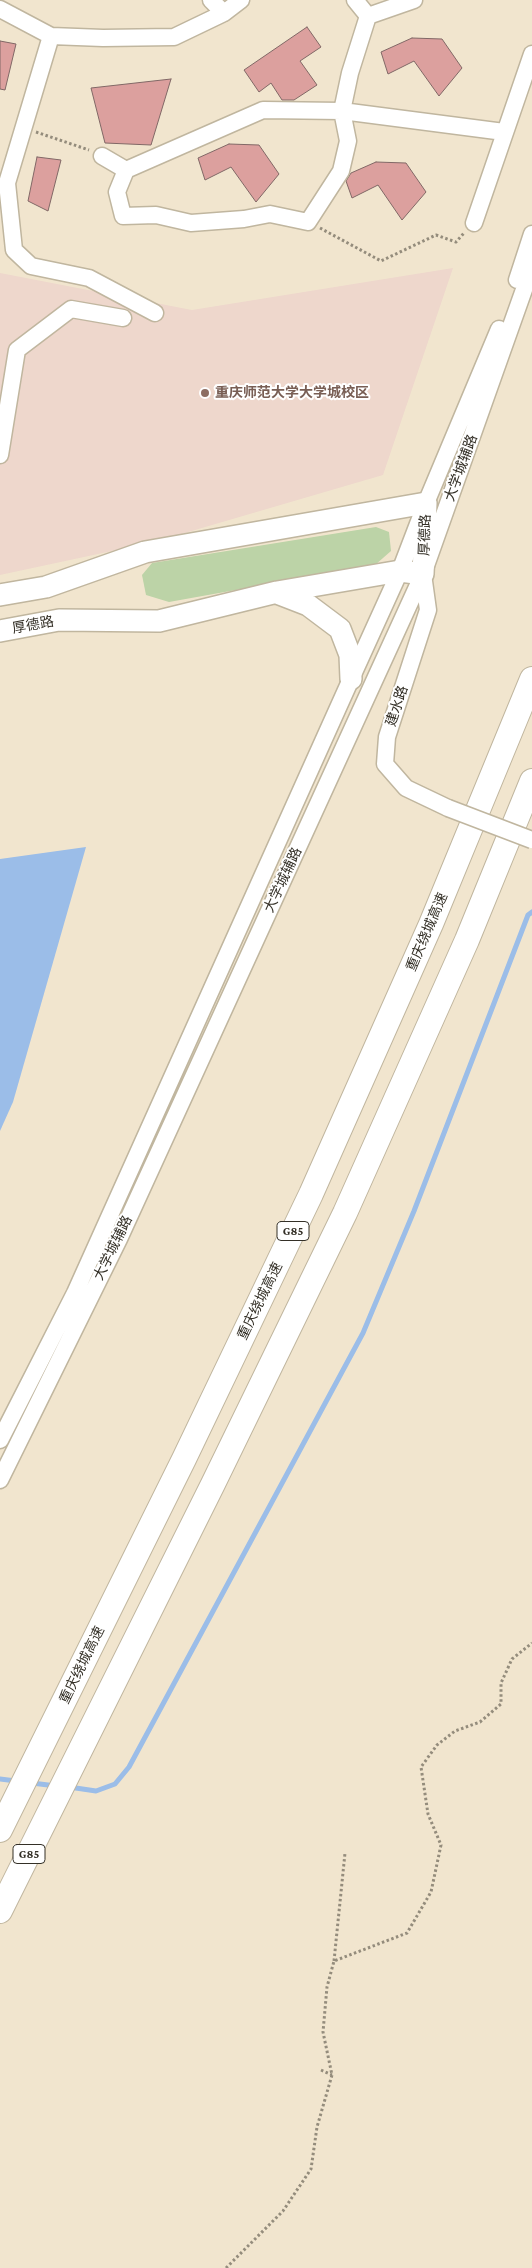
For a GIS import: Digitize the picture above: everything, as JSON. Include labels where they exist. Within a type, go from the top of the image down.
[{"type":"highway","name":"重庆绕城高速","points":[[0,1830],[184,1459],[311,1194],[431,924],[532,679]]},
{"type":"highway","name":"G85","points":[[0,1912],[209,1493],[345,1214],[467,940],[532,780]]},
{"type":"main road","name":"厚德路","points":[[0,595],[46,587],[146,552],[426,503],[423,574],[400,571],[277,592],[159,621],[59,620],[0,631]]},
{"type":"main road","points":[[277,592],[308,605],[340,629],[350,655],[351,679]]},
{"type":"street","points":[[211,0],[224,13]]},
{"type":"street","points":[[0,9],[51,36],[103,38],[174,37],[224,13],[241,0]]},
{"type":"street","points":[[355,0],[368,16]]},
{"type":"street","points":[[368,16],[414,0]]},
{"type":"street","points":[[368,16],[350,73],[342,111],[348,141],[340,171],[308,222],[270,214],[244,219],[191,223],[156,215],[123,216],[117,192],[126,170],[263,110],[342,111],[504,132]]},
{"type":"street","points":[[51,36],[7,183],[14,250],[31,266],[89,278],[155,313]]},
{"type":"street","points":[[474,223],[532,54]]},
{"type":"street","points":[[102,156],[126,170]]},
{"type":"street","name":"大学城辅路","points":[[0,1440],[75,1293],[400,571],[426,503],[504,319],[532,234]]},
{"type":"street","name":"大学城辅路","points":[[0,1480],[118,1239],[423,574],[532,267]]},
{"type":"street","points":[[0,455],[17,350],[70,309],[122,318]]},
{"type":"street","name":"建水路","points":[[423,574],[428,610],[387,737],[385,764],[406,788],[448,808],[532,840]]},
{"type":"path","points":[[24,128],[59,138],[102,156]]},
{"type":"path","points":[[308,222],[382,261],[436,234],[456,242],[474,223]]},
{"type":"path","points":[[334,1961],[407,1933],[431,1892],[441,1845],[428,1814],[421,1766],[437,1745],[455,1731],[480,1722],[501,1704],[501,1683],[512,1659],[532,1643]]},
{"type":"path","points":[[226,2268],[283,2211],[311,2169],[317,2127],[332,2075],[323,2032],[327,1987],[334,1961],[345,1853]]},
{"type":"path","points":[[321,2070],[332,2075]]},
{"type":"shaded area","name":"重庆师范大学大学城校区","points":[[453,268],[383,475],[154,542],[0,575],[0,273],[192,310]]},
{"type":"green space","points":[[376,527],[389,532],[391,551],[375,565],[169,602],[146,595],[142,575],[152,563]]},
{"type":"water","points":[[86,847],[13,1102],[0,1131],[0,859]]},
{"type":"building","points":[[307,27],[321,47],[300,61],[317,85],[294,100],[282,100],[271,83],[259,92],[244,70]]},
{"type":"building","points":[[412,38],[442,39],[462,68],[439,96],[414,61],[388,74],[381,52]]},
{"type":"building","points":[[0,41],[16,44],[5,90],[0,89]]},
{"type":"building","points":[[171,79],[151,145],[105,143],[91,88]]},
{"type":"building","points":[[229,144],[259,145],[279,174],[256,202],[231,167],[205,180],[198,158]]},
{"type":"building","points":[[37,157],[61,160],[48,211],[28,201]]},
{"type":"building","points":[[376,162],[406,163],[426,192],[402,220],[378,185],[352,198],[346,181],[351,173]]},
{"type":"waterway","points":[[69,1787],[96,1791],[115,1784],[129,1767],[363,1333],[414,1211],[528,915],[532,912]]},
{"type":"waterway","points":[[0,1779],[16,1781]]},
{"type":"waterway","points":[[32,1783],[56,1786]]},
{"type":"place","name":"重庆师范大学大学城校区","points":[[205,393]]}]
